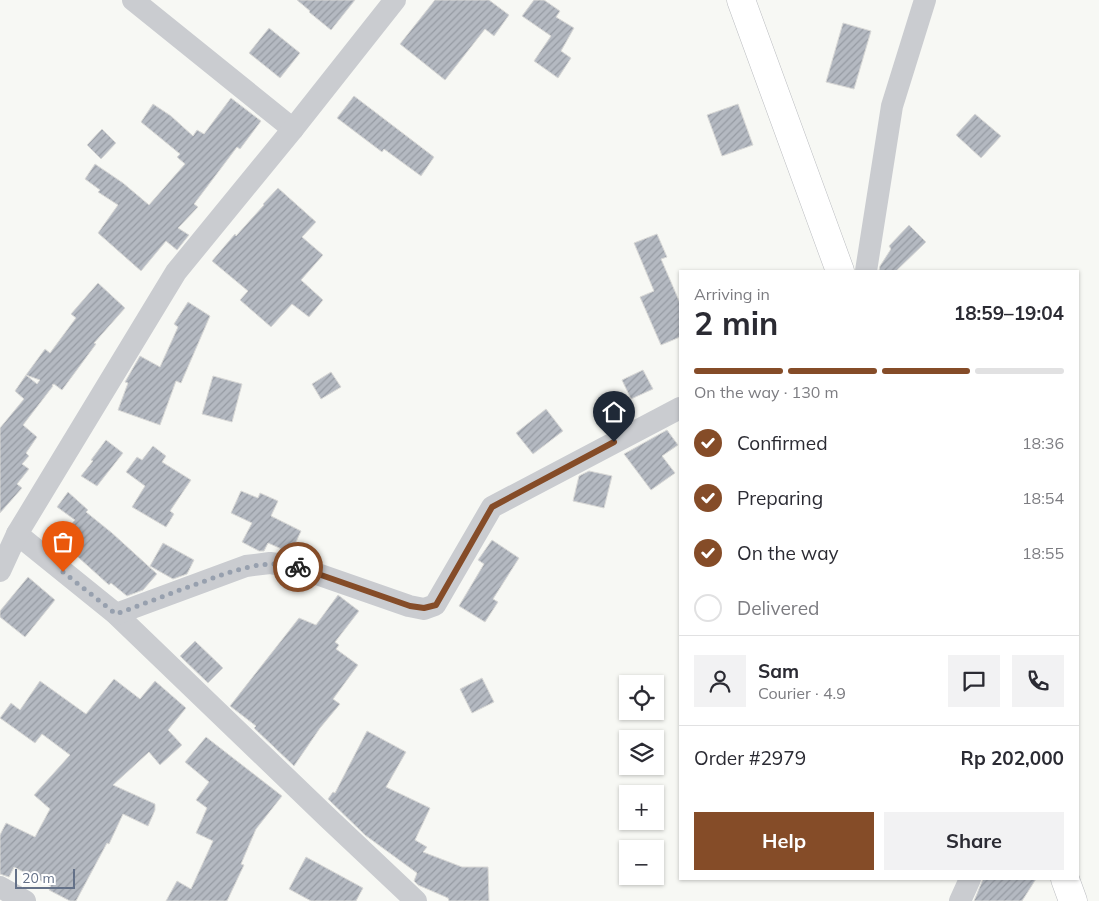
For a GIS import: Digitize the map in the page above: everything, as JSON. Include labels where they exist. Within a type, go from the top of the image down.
[{"type":"highway","points":[[741,0],[846,270]]},
{"type":"highway","points":[[1066,880],[1073,901]]},
{"type":"street","points":[[133,0],[293,129]]},
{"type":"street","points":[[0,571],[17,534],[176,272],[395,0]]},
{"type":"street","points":[[846,270],[892,106],[925,0]]},
{"type":"street","points":[[116,614],[246,566],[270,564],[296,567],[410,606],[424,608],[436,605],[492,507],[679,409]]},
{"type":"street","points":[[17,534],[116,614],[327,818],[416,901]]},
{"type":"street","points":[[960,901],[970,880]]},
{"type":"street","points":[[0,887],[26,901]]},
{"type":"building","points":[[297,0],[355,0],[331,30]]},
{"type":"building","points":[[435,0],[489,0],[509,15],[494,36],[485,29],[445,80],[400,44]]},
{"type":"building","points":[[534,0],[544,0],[560,11],[556,17],[574,28],[561,51],[571,58],[558,78],[534,61],[551,36],[522,16]]},
{"type":"building","points":[[843,23],[871,31],[854,89],[826,82]]},
{"type":"building","points":[[269,28],[300,53],[280,78],[249,53]]},
{"type":"building","points":[[354,96],[434,157],[421,176],[384,149],[382,152],[337,118]]},
{"type":"building","points":[[231,98],[261,121],[240,149],[237,147],[194,204],[198,207],[178,228],[189,235],[177,250],[166,241],[141,271],[98,233],[118,205],[98,192],[100,190],[85,179],[95,164],[123,183],[149,205],[185,164],[177,157],[180,154],[141,122],[153,104],[171,116],[193,136],[197,130],[204,134]]},
{"type":"building","points":[[738,104],[753,145],[722,156],[707,115]]},
{"type":"building","points":[[975,114],[1001,136],[981,158],[956,135]]},
{"type":"building","points":[[102,129],[116,143],[101,159],[87,145]]},
{"type":"building","points":[[278,188],[316,222],[302,237],[323,255],[301,280],[323,300],[309,317],[292,304],[271,327],[240,300],[248,291],[212,261]]},
{"type":"building","points":[[909,225],[926,242],[897,270],[879,270],[891,249],[889,246]]},
{"type":"building","points":[[657,234],[667,257],[661,259],[679,301],[679,337],[661,345],[640,297],[654,291],[634,243]]},
{"type":"building","points":[[98,283],[125,308],[94,343],[96,344],[62,390],[54,384],[52,385],[23,425],[37,437],[26,453],[29,456],[22,464],[29,469],[17,484],[22,488],[0,513],[0,428],[24,399],[15,391],[26,375],[45,349],[50,353],[76,318],[71,314]],"holes":[[[26,375],[40,380],[37,384]]]},
{"type":"building","points":[[188,302],[210,316],[181,383],[176,381],[160,425],[118,410],[128,383],[125,382],[140,356],[160,367],[178,327],[174,324]]},
{"type":"building","points":[[643,370],[653,389],[631,399],[622,380]]},
{"type":"building","points":[[331,372],[341,387],[321,399],[312,384]]},
{"type":"building","points":[[213,376],[242,384],[232,422],[202,414]]},
{"type":"building","points":[[546,409],[563,431],[533,454],[516,433]]},
{"type":"building","points":[[667,430],[678,445],[662,456],[675,473],[651,490],[624,454]]},
{"type":"building","points":[[106,440],[123,453],[97,486],[81,476]]},
{"type":"building","points":[[153,446],[166,456],[162,462],[191,480],[170,511],[174,514],[166,527],[132,507],[145,486],[126,472],[137,457],[142,460]]},
{"type":"building","points":[[589,471],[612,476],[604,508],[573,501],[579,476]]},
{"type":"building","points":[[241,491],[258,498],[260,493],[278,501],[271,516],[301,531],[291,553],[268,543],[264,551],[259,551],[242,542],[252,523],[231,513]]},
{"type":"building","points":[[68,492],[88,510],[86,512],[157,574],[143,590],[127,596],[111,583],[109,585],[58,539],[75,520],[57,507]]},
{"type":"building","points":[[492,540],[519,558],[493,599],[498,602],[485,622],[459,606],[484,564],[478,560]]},
{"type":"building","points":[[163,543],[194,560],[187,574],[173,579],[150,566]]},
{"type":"building","points":[[28,577],[55,600],[25,637],[0,617],[0,611]]},
{"type":"building","points":[[338,595],[359,611],[335,642],[339,645],[336,649],[358,665],[333,699],[340,704],[320,728],[294,766],[254,728],[256,726],[230,706],[299,618],[316,625]]},
{"type":"building","points":[[195,641],[223,668],[208,683],[180,656]]},
{"type":"building","points":[[482,678],[494,702],[472,713],[460,689]]},
{"type":"building","points":[[114,679],[140,699],[155,681],[186,708],[168,730],[182,745],[160,765],[149,752],[113,785],[155,804],[155,810],[148,826],[123,814],[109,844],[107,843],[76,901],[70,901],[49,890],[51,886],[14,867],[9,877],[0,874],[0,835],[6,823],[35,837],[50,809],[34,795],[70,755],[42,734],[35,743],[0,718],[11,703],[20,710],[40,681],[86,714]]},
{"type":"building","points":[[367,731],[406,752],[386,787],[430,808],[415,840],[427,847],[423,852],[462,867],[488,867],[489,901],[449,901],[448,898],[418,885],[414,881],[417,873],[365,835],[328,799],[333,792],[335,793]]},
{"type":"building","points":[[206,737],[282,796],[256,829],[241,864],[244,865],[227,901],[166,901],[177,881],[191,889],[213,841],[196,833],[207,808],[196,800],[209,782],[185,762]]},
{"type":"building","points":[[306,857],[363,888],[356,901],[311,901],[289,889]]},
{"type":"building","points":[[983,880],[1035,880],[1022,901],[974,901]]},
{"type":"way so far","points":[[63,572],[116,614],[246,566],[286,564],[298,567]]},
{"type":"route","points":[[298,567],[410,606],[424,608],[436,605],[492,507],[500,501],[614,442]]}]
